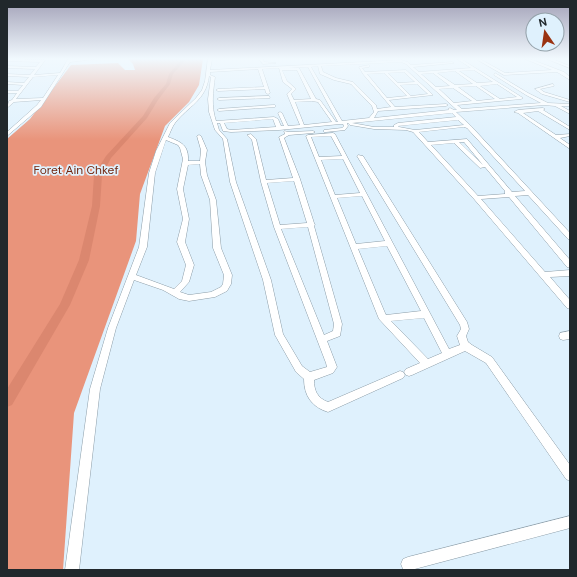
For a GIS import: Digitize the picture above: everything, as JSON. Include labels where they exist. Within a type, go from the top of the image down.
[{"type":"street","points":[[7,107],[14,101],[24,86]]},
{"type":"street","points":[[7,134],[34,111],[52,86]]},
{"type":"street","points":[[72,570],[95,389],[112,328],[133,277],[143,247],[152,172],[164,138],[175,119],[200,96],[205,86]]},
{"type":"street","points":[[212,86],[210,104],[217,122],[217,131],[224,137],[233,182],[267,280],[279,335],[300,369],[309,377],[309,388],[314,398],[321,406],[328,407],[466,346]]},
{"type":"street","points":[[290,86],[294,89],[289,93],[302,124]]},
{"type":"street","points":[[307,86],[317,101],[335,123]]},
{"type":"street","points":[[320,86],[344,123],[345,128],[308,136],[383,319],[427,364]]},
{"type":"street","points":[[356,86],[376,110]]},
{"type":"street","points":[[375,86],[394,108]]},
{"type":"street","points":[[399,86],[410,97]]},
{"type":"street","points":[[386,99],[431,96],[421,86]]},
{"type":"street","points":[[426,86],[435,95]]},
{"type":"street","points":[[433,86],[453,104],[463,115],[469,127],[570,237]]},
{"type":"street","points":[[435,88],[454,86],[476,102]]},
{"type":"street","points":[[477,86],[499,100]]},
{"type":"street","points":[[453,104],[521,98],[502,86]]},
{"type":"street","points":[[514,86],[526,94],[570,113]]},
{"type":"street","points":[[549,86],[537,89],[543,93],[570,101]]},
{"type":"street","points":[[218,88],[267,88],[274,109],[219,112],[218,88]]},
{"type":"street","points":[[7,92],[20,92]]},
{"type":"street","points":[[218,100],[270,97]]},
{"type":"street","points":[[7,101],[44,99]]},
{"type":"street","points":[[292,101],[328,100]]},
{"type":"street","points":[[440,100],[452,111],[463,115],[502,107],[570,105]]},
{"type":"street","points":[[493,101],[502,107]]},
{"type":"street","points":[[370,119],[376,110],[446,105]]},
{"type":"street","points":[[397,129],[396,126],[398,124],[504,109],[551,105]]},
{"type":"street","points":[[511,112],[541,110],[570,129]]},
{"type":"street","points":[[229,134],[232,136],[254,136],[316,125],[452,111]]},
{"type":"street","points":[[518,112],[570,147]]},
{"type":"street","points":[[280,113],[284,124],[289,131]]},
{"type":"street","points":[[217,122],[274,118],[276,119],[279,129]]},
{"type":"street","points":[[217,122],[227,131],[279,129],[289,131]]},
{"type":"street","points":[[344,123],[374,128],[415,131],[464,126],[469,127]]},
{"type":"street","points":[[316,125],[302,124],[281,137],[312,225],[339,328],[337,333],[321,340]]},
{"type":"street","points":[[221,135],[289,131],[332,134],[447,354]]},
{"type":"street","points":[[415,131],[544,274],[570,306]]},
{"type":"street","points":[[555,137],[570,135]]},
{"type":"street","points":[[133,277],[182,297],[189,298],[212,295],[224,289],[228,280],[217,248],[213,200],[204,175],[202,162],[204,150],[199,136]]},
{"type":"street","points":[[254,136],[264,182],[277,227],[332,367],[330,370],[309,377]]},
{"type":"street","points":[[164,138],[180,144],[185,153],[186,163],[180,189],[186,219],[181,242],[190,265],[185,282],[174,293]]},
{"type":"street","points":[[428,144],[455,141],[510,195],[570,265]]},
{"type":"street","points":[[360,156],[464,324],[465,329],[461,336],[461,340],[466,346],[484,355],[489,360],[570,475]]},
{"type":"street","points":[[317,159],[344,157]]},
{"type":"street","points":[[186,163],[202,162]]},
{"type":"street","points":[[264,182],[297,179]]},
{"type":"street","points":[[333,197],[364,194]]},
{"type":"street","points":[[476,198],[531,194]]},
{"type":"street","points":[[277,227],[312,225]]},
{"type":"street","points":[[353,247],[389,243]]},
{"type":"street","points":[[544,274],[570,273]]},
{"type":"street","points":[[383,319],[426,314]]},
{"type":"street","points":[[408,564],[570,522]]},
{"type":"green space","name":"Foret Ain Chkef","points":[[55,86],[198,86],[189,102],[165,126],[140,194],[136,241],[74,413],[63,570],[7,570],[7,139],[30,119]]},
{"type":"waterway","points":[[7,401],[65,305],[84,260],[96,206],[98,175],[108,157],[145,117],[166,86]]}]
